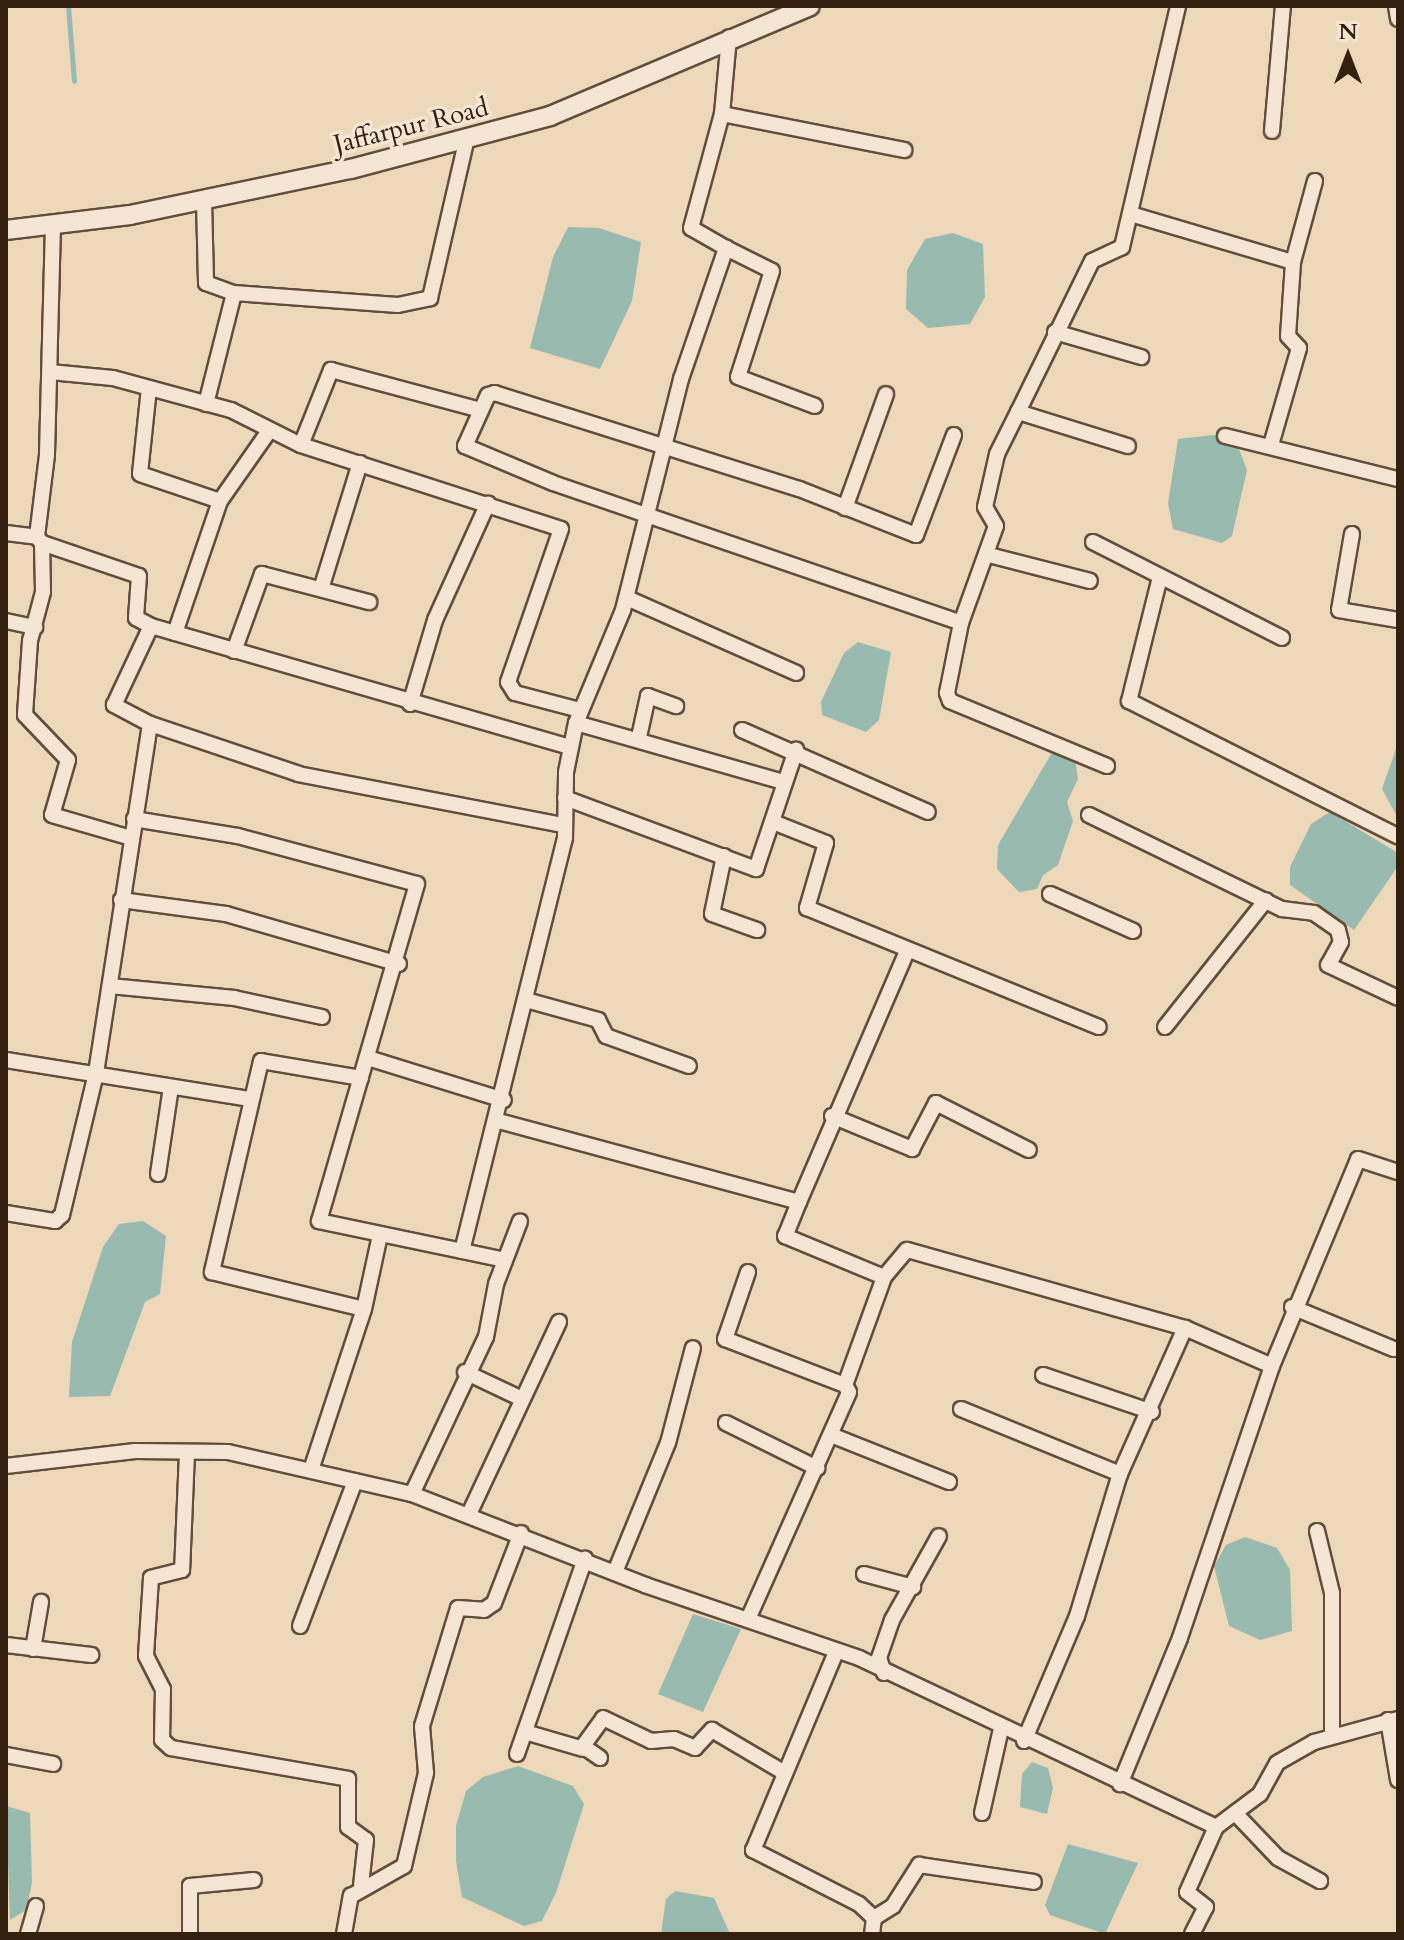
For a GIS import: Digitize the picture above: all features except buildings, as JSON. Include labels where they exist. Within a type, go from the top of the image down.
[{"type":"street","name":"Jaffarpur Road","points":[[6,230],[204,200],[467,138],[564,111],[729,37],[810,6]]},
{"type":"street","points":[[1107,766],[947,698],[961,623],[989,555],[997,523],[985,511],[989,484],[1018,412],[1092,261],[1119,252],[1134,215],[1146,128],[1178,6]]},
{"type":"street","points":[[1272,131],[1283,6]]},
{"type":"street","points":[[1396,6],[1398,19]]},
{"type":"street","points":[[729,37],[722,114],[691,228],[771,268],[738,377],[815,406]]},
{"type":"street","points":[[722,114],[904,150]]},
{"type":"street","points":[[204,200],[205,281],[234,293],[426,302],[467,138]]},
{"type":"street","points":[[1271,445],[1299,348],[1288,336],[1293,262],[1315,181]]},
{"type":"street","points":[[1134,215],[1293,262]]},
{"type":"street","points":[[53,225],[50,372],[35,627],[25,715],[68,760],[52,815],[131,838]]},
{"type":"street","points":[[462,1251],[495,1120],[504,1100],[526,1000],[563,825],[570,747],[578,717],[627,598],[664,445],[726,248]]},
{"type":"street","points":[[206,404],[234,293]]},
{"type":"street","points":[[1055,332],[1141,357]]},
{"type":"street","points":[[301,445],[331,370],[480,410]]},
{"type":"street","points":[[50,372],[149,388],[206,404],[301,445],[488,503],[562,530],[508,685],[515,693],[578,717],[780,781]]},
{"type":"street","points":[[149,388],[140,474],[220,501]]},
{"type":"street","points":[[954,435],[916,535],[664,445],[495,393],[480,410],[466,440],[469,453],[961,623]]},
{"type":"street","points":[[845,508],[886,394]]},
{"type":"street","points":[[1018,412],[1128,446]]},
{"type":"street","points":[[175,633],[220,501],[269,431]]},
{"type":"street","points":[[1225,436],[1398,479]]},
{"type":"street","points":[[321,589],[360,463]]},
{"type":"street","points":[[410,704],[435,620],[488,503]]},
{"type":"street","points":[[6,533],[40,540],[136,574],[136,618],[151,626],[410,704],[570,747]]},
{"type":"street","points":[[1352,534],[1339,610],[1398,620]]},
{"type":"street","points":[[1093,542],[1282,638]]},
{"type":"street","points":[[989,555],[1090,581]]},
{"type":"street","points":[[234,651],[262,574],[369,602]]},
{"type":"street","points":[[1160,577],[1129,701],[1398,836]]},
{"type":"street","points":[[627,598],[796,673]]},
{"type":"street","points":[[6,621],[35,627]]},
{"type":"street","points":[[151,626],[114,705],[150,724],[342,785],[431,796],[563,825]]},
{"type":"street","points":[[639,737],[648,696],[676,706]]},
{"type":"street","points":[[6,1213],[60,1221],[96,1073],[150,724]]},
{"type":"street","points":[[742,730],[796,750],[928,812]]},
{"type":"street","points":[[565,798],[756,869],[773,822],[780,781],[796,750]]},
{"type":"street","points":[[1089,815],[1266,900],[1314,913],[1338,930],[1341,942],[1328,965],[1398,998]]},
{"type":"street","points":[[134,819],[238,836],[417,884],[399,964],[361,1078],[319,1221],[505,1260]]},
{"type":"street","points":[[773,822],[826,843],[807,908],[1099,1027]]},
{"type":"street","points":[[724,856],[712,914],[757,930]]},
{"type":"street","points":[[1050,894],[1133,931]]},
{"type":"street","points":[[121,900],[226,914],[399,964]]},
{"type":"street","points":[[1165,1027],[1266,900]]},
{"type":"street","points":[[884,1277],[785,1236],[832,1116],[907,951]]},
{"type":"street","points":[[110,986],[234,998],[322,1017]]},
{"type":"street","points":[[526,1000],[598,1020],[606,1036],[689,1066]]},
{"type":"street","points":[[368,1058],[504,1100]]},
{"type":"street","points":[[6,1060],[249,1099]]},
{"type":"street","points":[[361,1078],[261,1061],[249,1099],[212,1272],[364,1309]]},
{"type":"street","points":[[158,1174],[171,1087]]},
{"type":"street","points":[[832,1116],[912,1149],[936,1103],[1029,1150]]},
{"type":"street","points":[[495,1120],[799,1202]]},
{"type":"street","points":[[1120,1784],[1180,1638],[1292,1307],[1360,1158],[1398,1172]]},
{"type":"street","points":[[412,1494],[494,1314],[505,1260],[520,1221]]},
{"type":"street","points":[[311,1470],[364,1309],[380,1235]]},
{"type":"street","points":[[845,1385],[884,1277],[903,1252],[913,1250],[1185,1328],[1272,1366]]},
{"type":"street","points":[[748,1272],[725,1339],[845,1385],[849,1392],[749,1617]]},
{"type":"street","points":[[1292,1307],[1394,1349]]},
{"type":"street","points":[[470,1512],[520,1398],[559,1322]]},
{"type":"street","points":[[1024,1741],[1077,1616],[1120,1474],[1152,1412],[1185,1328]]},
{"type":"street","points":[[615,1572],[668,1443],[693,1348]]},
{"type":"street","points":[[465,1372],[520,1398]]},
{"type":"street","points":[[1043,1375],[1152,1412]]},
{"type":"street","points":[[961,1409],[1120,1474]]},
{"type":"street","points":[[726,1423],[817,1468]]},
{"type":"street","points":[[831,1435],[949,1482]]},
{"type":"street","points":[[6,1466],[135,1451],[228,1452],[412,1494],[470,1512],[615,1572],[749,1617],[836,1652],[1216,1827]]},
{"type":"street","points":[[187,1453],[182,1570],[151,1578],[146,1656],[163,1689],[162,1740],[171,1748],[348,1779],[348,1827],[366,1840],[361,1885],[348,1902],[344,1934]]},
{"type":"street","points":[[300,1626],[355,1481]]},
{"type":"street","points":[[1317,1531],[1332,1593],[1332,1736]]},
{"type":"street","points":[[361,1885],[402,1870],[426,1773],[422,1726],[458,1608],[484,1610],[494,1603],[521,1533]]},
{"type":"street","points":[[884,1673],[879,1658],[892,1620],[939,1536]]},
{"type":"street","points":[[517,1754],[585,1559]]},
{"type":"street","points":[[864,1574],[913,1587]]},
{"type":"street","points":[[33,1649],[41,1602]]},
{"type":"street","points":[[6,1645],[91,1655]]},
{"type":"street","points":[[836,1652],[753,1845],[756,1855],[874,1918]]},
{"type":"street","points":[[583,1749],[603,1718],[651,1741],[674,1739],[695,1748],[712,1730],[783,1772]]},
{"type":"street","points":[[1192,1934],[1206,1907],[1187,1892],[1216,1827],[1260,1794],[1277,1763],[1332,1736],[1393,1719],[1398,1780]]},
{"type":"street","points":[[982,1813],[1001,1729]]},
{"type":"street","points":[[525,1732],[583,1749],[600,1758]]},
{"type":"street","points":[[6,1755],[53,1764]]},
{"type":"street","points":[[1235,1813],[1278,1858],[1320,1881]]},
{"type":"street","points":[[874,1918],[893,1906],[919,1865],[1034,1882]]},
{"type":"street","points":[[190,1934],[190,1886],[254,1880]]},
{"type":"street","points":[[28,1934],[36,1906]]},
{"type":"street","points":[[872,1934],[874,1918]]},
{"type":"water","points":[[568,227],[599,228],[641,242],[632,301],[600,369],[530,348],[553,257]]},
{"type":"water","points":[[953,233],[983,244],[985,297],[970,324],[928,328],[906,309],[907,270],[925,239]]},
{"type":"water","points":[[1214,435],[1237,444],[1247,470],[1232,536],[1222,543],[1173,529],[1168,503],[1178,439]]},
{"type":"water","points":[[858,642],[891,652],[879,720],[866,732],[822,715],[821,702],[844,653]]},
{"type":"water","points":[[1398,743],[1398,818],[1382,789]]},
{"type":"water","points":[[1053,751],[1075,759],[1078,779],[1067,802],[1073,821],[1058,865],[1043,875],[1037,889],[1019,892],[997,869],[998,845]]},
{"type":"water","points":[[1330,812],[1398,853],[1398,866],[1354,930],[1290,885],[1290,867],[1311,824]]},
{"type":"water","points":[[143,1221],[166,1236],[160,1294],[145,1302],[110,1396],[69,1397],[72,1342],[103,1247],[119,1224]]},
{"type":"water","points":[[1245,1537],[1277,1548],[1290,1570],[1292,1631],[1260,1640],[1229,1626],[1214,1566],[1226,1545]]},
{"type":"water","points":[[693,1614],[741,1629],[703,1712],[658,1694]]},
{"type":"water","points":[[1032,1762],[1048,1768],[1053,1788],[1047,1814],[1020,1807],[1022,1774]]},
{"type":"water","points":[[518,1766],[573,1786],[584,1804],[556,1893],[542,1921],[524,1926],[462,1897],[456,1861],[456,1826],[466,1791],[483,1777]]},
{"type":"water","points":[[6,1806],[30,1813],[32,1883],[26,1910],[10,1920]]},
{"type":"water","points":[[1068,1844],[1138,1863],[1105,1934],[1050,1915],[1045,1905]]},
{"type":"water","points":[[675,1891],[714,1898],[730,1934],[661,1934],[666,1899]]},
{"type":"waterway","points":[[68,6],[74,81]]}]
